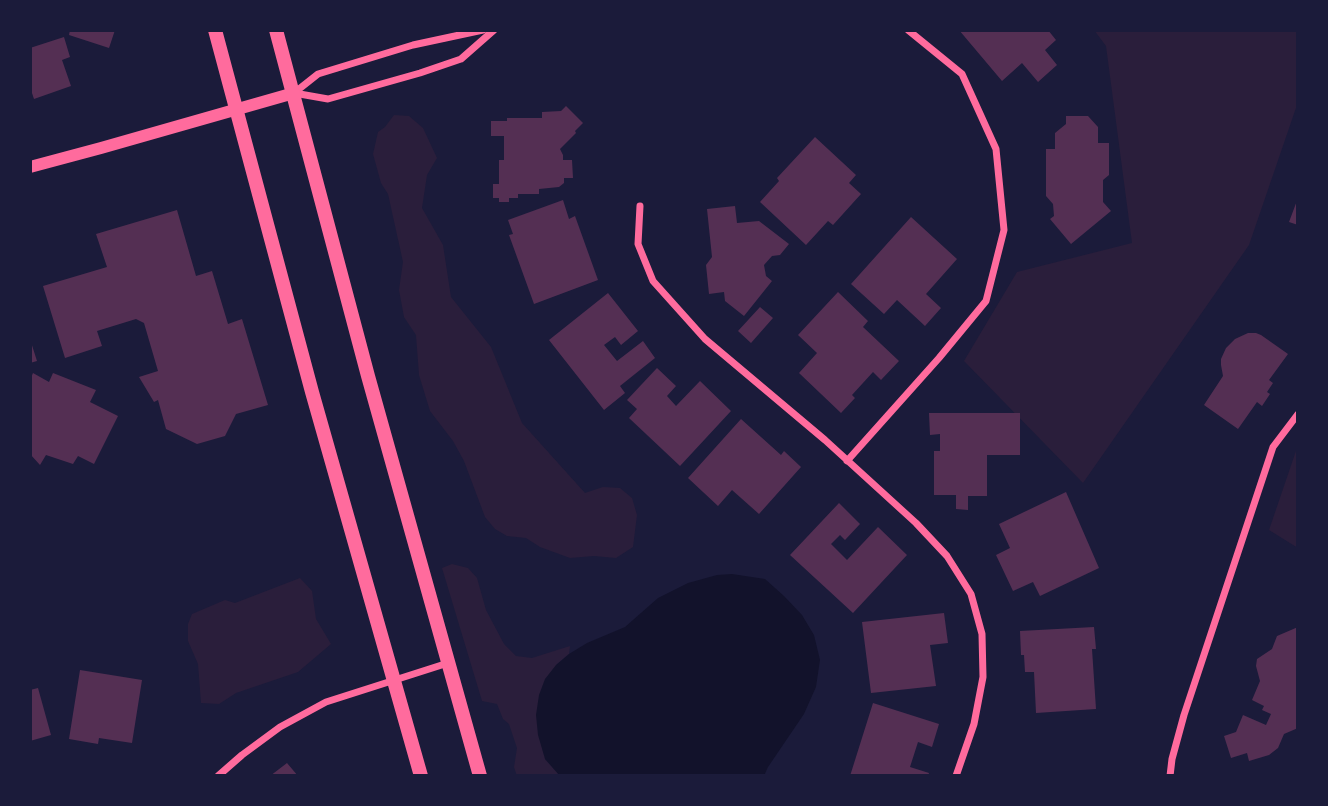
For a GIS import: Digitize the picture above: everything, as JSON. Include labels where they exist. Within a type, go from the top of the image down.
[{"type":"main road","points":[[215,30],[312,392],[421,776]]},
{"type":"main road","points":[[276,30],[365,363],[481,776]]},
{"type":"street","points":[[30,167],[294,93],[318,74],[413,45],[483,30]]},
{"type":"street","points":[[294,93],[328,99],[421,73],[461,59],[494,30]]},
{"type":"street","points":[[847,460],[986,302],[1004,230],[996,149],[962,74],[908,30]]},
{"type":"street","points":[[640,206],[638,244],[653,281],[705,339],[847,460],[916,523],[947,556],[971,594],[982,634],[984,677],[974,723],[956,776]]},
{"type":"street","points":[[1170,776],[1184,715],[1273,447],[1298,414]]},
{"type":"street","points":[[218,776],[279,727],[326,702],[448,663]]},
{"type":"shaded area","points":[[1094,30],[1298,30],[1298,102],[1249,245],[1083,483],[964,361],[1017,272],[1132,243],[1106,46]]},
{"type":"shaded area","points":[[394,115],[409,116],[423,128],[437,158],[427,175],[422,208],[443,245],[451,297],[491,347],[522,423],[585,493],[603,487],[620,488],[632,498],[637,515],[633,547],[616,558],[570,558],[540,547],[526,538],[507,536],[495,529],[485,517],[464,461],[453,441],[430,411],[419,375],[416,335],[404,317],[399,290],[403,262],[388,194],[381,183],[373,154],[378,132]]},
{"type":"shaded area","points":[[1298,445],[1298,548],[1269,530]]},
{"type":"shaded area","points":[[452,564],[468,568],[477,578],[486,610],[504,644],[516,656],[532,658],[570,646],[569,654],[556,665],[545,759],[560,776],[517,776],[514,767],[517,748],[509,724],[503,719],[497,704],[482,701],[442,568]]},
{"type":"shaded area","points":[[732,574],[765,579],[784,596],[802,615],[814,635],[820,660],[816,687],[804,714],[764,776],[560,776],[545,759],[536,715],[545,679],[556,665],[587,643],[625,627],[658,598],[688,583]]},
{"type":"shaded area","points":[[300,578],[312,591],[316,619],[331,644],[298,672],[236,693],[219,704],[201,703],[198,664],[188,641],[188,624],[192,614],[225,600],[235,603]]},
{"type":"building","points":[[70,30],[115,30],[109,48],[69,35]]},
{"type":"building","points":[[959,30],[1048,30],[1056,40],[1045,50],[1057,65],[1038,82],[1022,63],[1002,81]]},
{"type":"building","points":[[64,37],[70,57],[62,60],[71,86],[34,99],[30,87],[30,48]]},
{"type":"building","points":[[566,106],[583,123],[560,149],[563,160],[572,160],[573,178],[564,178],[564,183],[559,187],[539,189],[539,194],[518,194],[518,198],[509,198],[509,202],[499,202],[499,198],[493,198],[493,184],[499,184],[499,160],[504,160],[504,136],[491,136],[491,121],[542,118],[542,112],[561,111]]},
{"type":"building","points":[[1066,116],[1088,116],[1098,127],[1098,143],[1109,143],[1109,175],[1103,180],[1103,202],[1111,211],[1071,244],[1050,219],[1054,216],[1053,204],[1046,196],[1046,149],[1055,149],[1055,133],[1066,124]]},
{"type":"building","points":[[815,137],[856,175],[849,183],[861,194],[833,225],[828,221],[806,245],[760,202],[779,181],[777,178]]},
{"type":"building","points":[[1298,198],[1298,225],[1289,222]]},
{"type":"building","points":[[563,200],[569,219],[575,216],[598,280],[534,304],[509,235],[513,234],[508,220]]},
{"type":"building","points":[[735,206],[737,223],[759,221],[789,244],[780,255],[772,256],[764,265],[766,276],[772,281],[744,316],[725,301],[724,292],[709,294],[706,265],[712,257],[707,209]]},
{"type":"building","points":[[177,210],[196,276],[212,271],[228,324],[242,319],[268,405],[236,414],[225,436],[197,444],[166,429],[158,400],[154,402],[139,377],[158,371],[144,323],[136,319],[97,331],[102,346],[65,358],[43,286],[107,267],[96,234]]},
{"type":"building","points":[[911,217],[957,259],[926,294],[941,308],[925,326],[897,300],[884,314],[851,284]]},
{"type":"building","points":[[838,292],[868,321],[863,327],[899,361],[881,380],[873,372],[852,395],[855,398],[841,413],[799,373],[817,353],[798,335]]},
{"type":"building","points":[[608,293],[638,331],[621,345],[615,337],[604,345],[617,361],[643,341],[655,358],[620,386],[625,393],[604,410],[549,340]]},
{"type":"building","points":[[760,307],[773,318],[751,343],[738,331]]},
{"type":"building","points":[[1248,333],[1261,335],[1288,354],[1269,380],[1273,383],[1262,406],[1257,402],[1238,429],[1204,405],[1223,376],[1221,359],[1226,348],[1235,339]]},
{"type":"building","points":[[30,339],[37,361],[30,363]]},
{"type":"building","points":[[657,368],[676,386],[667,396],[676,406],[700,381],[731,411],[680,466],[629,418],[637,409],[627,400]]},
{"type":"building","points":[[33,373],[49,382],[53,373],[96,390],[90,402],[118,416],[94,464],[78,456],[73,464],[46,455],[40,465],[30,454],[30,380]]},
{"type":"building","points":[[929,413],[1020,413],[1020,455],[987,455],[987,496],[968,496],[968,510],[956,509],[956,495],[934,495],[934,451],[940,451],[940,434],[930,435]]},
{"type":"building","points":[[741,419],[781,455],[784,451],[801,467],[759,514],[732,490],[718,506],[688,478]]},
{"type":"building","points":[[1066,492],[1099,568],[1040,596],[1033,582],[1013,591],[996,555],[1010,548],[999,524]]},
{"type":"building","points":[[839,503],[860,524],[845,540],[840,535],[831,544],[847,560],[878,527],[907,555],[853,613],[790,555]]},
{"type":"building","points":[[944,613],[948,643],[930,645],[936,686],[871,693],[862,622]]},
{"type":"building","points":[[1094,627],[1096,649],[1092,649],[1096,709],[1036,713],[1034,672],[1025,672],[1020,631]]},
{"type":"building","points":[[1298,627],[1298,728],[1284,734],[1278,748],[1269,755],[1249,761],[1247,753],[1231,758],[1224,736],[1236,732],[1243,715],[1266,725],[1271,714],[1262,710],[1264,706],[1252,700],[1260,681],[1257,659],[1272,649],[1277,636]]},
{"type":"building","points":[[80,670],[142,680],[132,743],[99,738],[98,744],[69,739]]},
{"type":"building","points":[[38,688],[51,735],[30,741],[30,690]]},
{"type":"building","points":[[873,703],[939,724],[932,747],[918,742],[910,767],[929,773],[928,776],[850,776]]},
{"type":"building","points":[[287,763],[298,776],[270,776]]}]
